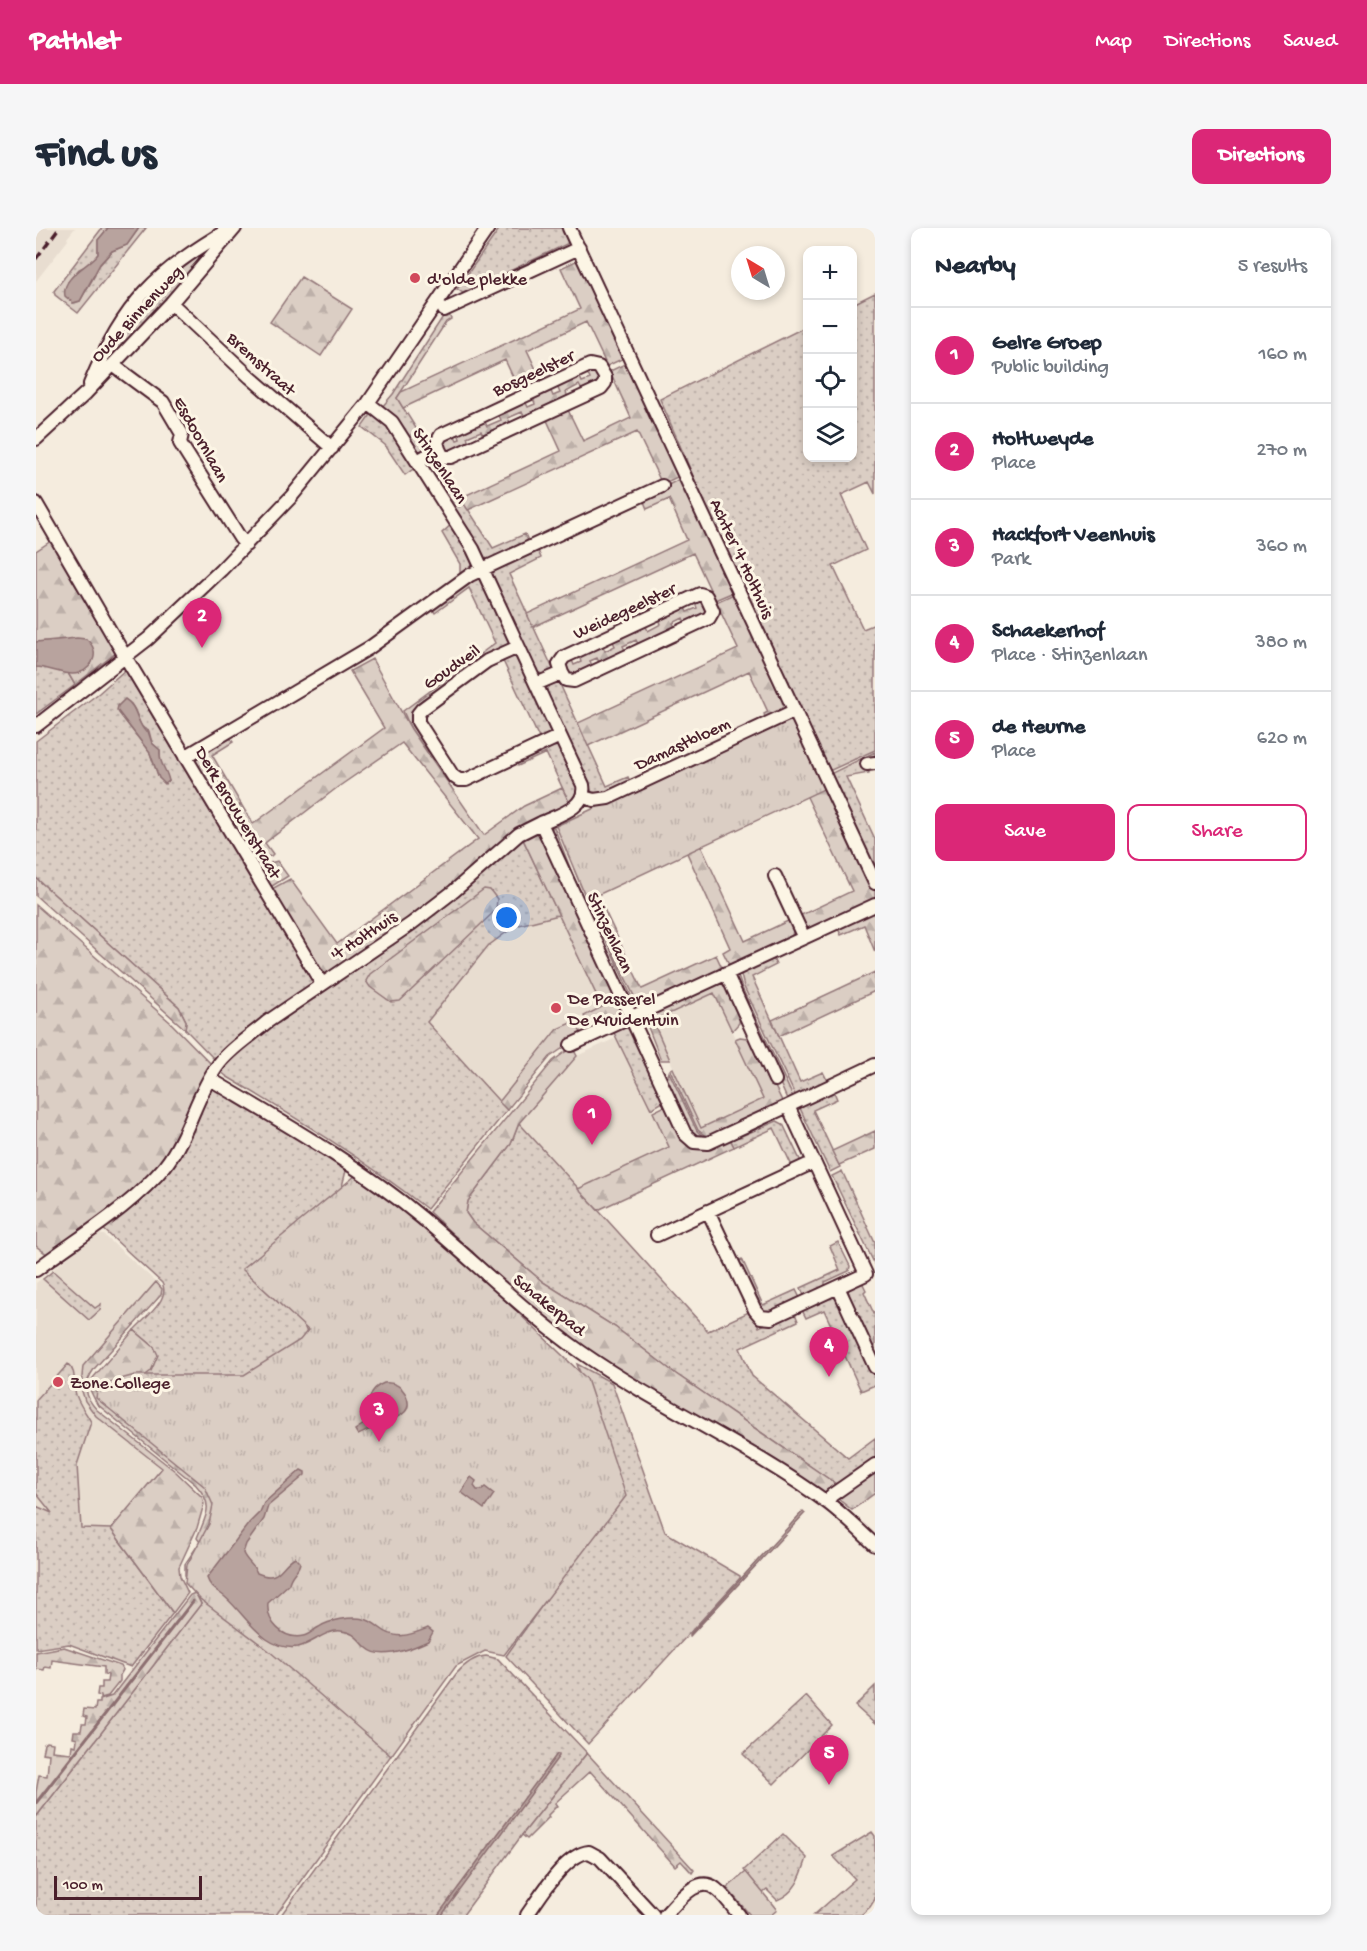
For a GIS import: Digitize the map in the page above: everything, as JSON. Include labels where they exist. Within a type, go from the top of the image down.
[{"type":"street","name":"Oude Binnenweg","points":[[36,439],[86,393],[171,303],[233,228]]},
{"type":"street","name":"Oude Binnenweg","points":[[86,393],[114,333],[146,290],[178,261],[233,228]]},
{"type":"street","points":[[36,726],[126,658],[182,608],[291,497],[368,403],[488,228]]},
{"type":"street","name":"Achter 't Holthuis","points":[[569,228],[875,883]]},
{"type":"street","points":[[444,310],[579,248]]},
{"type":"street","points":[[444,291],[461,302]]},
{"type":"street","name":"Bremstraat","points":[[171,303],[250,377],[332,448]]},
{"type":"street","name":"Esdoornlaan","points":[[112,365],[163,402],[182,434],[180,443],[246,544]]},
{"type":"street","name":"Bosgeelster","points":[[590,365],[599,367],[605,377],[602,388],[451,458],[443,457],[439,449],[437,442],[441,435],[590,365]]},
{"type":"street","name":"Stinzenlaan","points":[[368,403],[389,419],[473,549],[584,785],[583,797]]},
{"type":"street","name":"Bosgeelster","points":[[417,461],[439,449]]},
{"type":"street","points":[[185,757],[361,653],[460,581],[662,486]]},
{"type":"street","name":"Derk Brouwerstraat","points":[[36,503],[126,658],[322,984]]},
{"type":"street","name":"Weidegeelster","points":[[700,594],[708,599],[713,611],[710,618],[574,681],[566,680],[562,673],[559,664],[564,657],[700,594]]},
{"type":"street","name":"Goudveil","points":[[518,647],[487,661],[422,709],[417,716],[418,722],[453,776],[460,780],[466,780],[560,736]]},
{"type":"street","name":"Weidegeelster","points":[[536,684],[562,673]]},
{"type":"street","name":"Damastbloem","points":[[583,797],[594,800],[608,798],[794,711]]},
{"type":"street","points":[[541,824],[576,806],[583,797]]},
{"type":"street","name":"Stinzenlaan","points":[[541,824],[685,1134],[691,1141],[701,1144],[708,1143],[788,1106]]},
{"type":"street","name":"'t Holthuis","points":[[36,1270],[96,1226],[154,1178],[185,1134],[218,1065],[242,1043],[267,1022],[432,909],[519,834],[541,824]]},
{"type":"street","points":[[775,876],[804,938]]},
{"type":"street","points":[[571,1045],[875,904]]},
{"type":"street","points":[[726,973],[775,1080]]},
{"type":"street","points":[[708,1211],[758,1315],[771,1318],[870,1271],[788,1106],[875,1065]]},
{"type":"street","name":"Schakerpad","points":[[210,1079],[377,1183],[422,1218],[488,1277],[579,1351],[827,1502],[875,1545]]},
{"type":"street","points":[[657,1235],[814,1162]]},
{"type":"street","points":[[837,1287],[875,1367]]},
{"type":"street","points":[[827,1502],[832,1495],[875,1464]]},
{"type":"street","points":[[527,1915],[555,1876],[577,1856],[589,1852],[600,1858],[653,1915]]},
{"type":"street","points":[[664,1915],[689,1891],[703,1884],[718,1890],[739,1915]]},
{"type":"shaded area","points":[[39,228],[75,228],[36,281],[36,232]]},
{"type":"shaded area","points":[[108,228],[139,228],[127,245],[112,251],[100,264],[80,301],[73,303],[65,296],[67,283],[98,254],[98,240]]},
{"type":"shaded area","points":[[86,639],[93,648],[94,658],[89,667],[79,673],[69,674],[36,667],[36,642]]},
{"type":"shaded area","points":[[125,699],[132,706],[142,727],[148,731],[152,743],[160,750],[169,781],[165,784],[159,778],[150,753],[117,710]]},
{"type":"shaded area","points":[[559,915],[602,1007],[557,1029],[499,1101],[427,1022],[488,946],[515,926]]},
{"type":"shaded area","points":[[714,993],[763,1099],[700,1128],[653,1021]]},
{"type":"shaded area","points":[[618,1037],[669,1147],[578,1189],[519,1123],[577,1056]]},
{"type":"shaded area","name":"Zone.College","points":[[97,1234],[104,1235],[156,1282],[83,1366],[81,1388],[96,1416],[162,1469],[111,1529],[42,1526],[36,1539],[36,1283]]},
{"type":"shaded area","points":[[384,1383],[399,1386],[405,1393],[408,1401],[406,1411],[358,1435],[355,1430],[373,1418],[370,1397],[374,1389]]},
{"type":"shaded area","points":[[301,1470],[305,1472],[305,1475],[268,1506],[264,1519],[246,1544],[243,1553],[257,1573],[265,1576],[275,1575],[295,1557],[300,1562],[289,1584],[268,1603],[273,1623],[283,1632],[296,1637],[334,1621],[359,1618],[368,1620],[386,1632],[397,1636],[409,1635],[428,1628],[433,1632],[428,1641],[397,1652],[380,1653],[367,1648],[350,1633],[335,1631],[298,1647],[286,1647],[275,1644],[257,1631],[210,1584],[207,1578],[260,1512],[264,1503]]},
{"type":"shaded area","points":[[471,1477],[476,1481],[474,1486],[477,1490],[485,1487],[494,1494],[484,1509],[461,1492]]},
{"type":"shaded area","points":[[803,1511],[805,1513],[690,1636],[690,1634]]},
{"type":"shaded area","points":[[557,1754],[559,1756],[442,1915],[438,1915]]},
{"type":"green space","points":[[102,228],[108,228],[98,240],[98,254],[90,264],[79,269],[68,282],[73,303],[80,301],[97,268],[112,251],[127,245],[139,228],[146,228],[78,313],[55,295],[54,291]]},
{"type":"green space","points":[[500,228],[567,228],[573,241],[463,293],[457,289]]},
{"type":"green space","points":[[219,241],[103,369],[131,319],[148,296],[168,275]]},
{"type":"green space","points":[[578,260],[622,359],[607,366],[586,322],[527,350],[542,382],[520,392],[505,360],[403,408],[397,398],[401,392],[580,309],[561,268]]},
{"type":"green space","points":[[301,277],[352,309],[321,356],[270,322]]},
{"type":"green space","points":[[875,293],[875,494],[869,482],[841,495],[866,550],[833,566],[863,629],[875,624],[875,750],[829,771],[749,606],[660,399],[803,328],[803,462],[857,462],[857,302]]},
{"type":"green space","points":[[448,313],[451,319],[446,322],[397,398],[429,449],[418,451],[382,407],[393,394],[444,315]]},
{"type":"green space","points":[[629,362],[682,475],[662,484],[637,432],[468,510],[460,498],[561,451],[546,418],[567,408],[583,441],[631,418],[610,371]]},
{"type":"green space","points":[[593,369],[601,382],[583,392],[579,385],[566,392],[568,398],[525,419],[522,412],[508,418],[511,425],[484,438],[481,431],[467,437],[470,444],[447,453],[442,440],[454,434],[457,440],[460,439],[458,432],[484,420],[487,426],[501,420],[498,413],[525,401],[528,407],[535,404],[533,397],[550,389],[553,396],[560,393],[557,386],[579,375],[582,382],[590,379],[587,372]]},
{"type":"green space","points":[[372,413],[388,423],[416,467],[405,475],[385,445],[362,427]]},
{"type":"green space","points":[[434,456],[493,548],[525,534],[529,543],[489,560],[484,557],[427,468],[428,462]]},
{"type":"green space","points":[[683,477],[736,591],[715,600],[693,553],[533,627],[527,614],[687,540],[669,499],[647,509],[643,499]]},
{"type":"green space","points":[[452,524],[473,557],[472,567],[462,575],[460,564],[442,533]]},
{"type":"green space","points":[[51,541],[117,652],[75,685],[68,673],[81,672],[88,667],[86,639],[36,642],[36,551]]},
{"type":"green space","points":[[537,548],[541,558],[509,574],[554,671],[545,675],[537,672],[492,577],[494,570]]},
{"type":"green space","points":[[476,577],[482,580],[510,640],[509,643],[420,706],[431,749],[427,752],[411,729],[403,711],[495,643],[469,588],[435,613],[431,607]]},
{"type":"green space","points":[[736,593],[791,709],[766,720],[764,714],[768,712],[749,671],[588,746],[578,723],[738,649],[716,602]]},
{"type":"green space","points":[[701,599],[708,613],[686,625],[683,618],[673,623],[676,629],[639,646],[636,640],[623,646],[626,653],[600,664],[597,658],[590,661],[593,668],[573,677],[568,676],[564,662],[571,658],[574,665],[581,662],[579,655],[602,644],[605,651],[615,646],[612,639],[645,624],[648,631],[661,624],[659,618],[684,606],[687,612],[697,608],[694,601]]},
{"type":"green space","points":[[512,655],[519,658],[552,732],[525,748],[524,746],[539,738],[503,661],[485,670],[483,668]]},
{"type":"green space","points":[[372,659],[411,729],[484,835],[524,806],[562,788],[570,804],[430,905],[326,974],[320,972],[270,890],[290,879],[337,944],[478,839],[402,743],[338,787],[265,843],[273,854],[271,856],[252,859],[225,815],[241,804],[253,824],[384,728],[350,671]]},
{"type":"green space","points":[[36,667],[68,673],[75,685],[36,714]]},
{"type":"green space","points":[[125,670],[129,672],[313,978],[312,987],[217,1062],[185,1029],[186,1021],[179,1007],[36,878],[36,741]],"holes":[[[131,704],[142,726],[149,731],[152,743],[160,750],[160,763],[169,781],[159,778],[150,753],[119,713]]]},
{"type":"green space","points":[[558,680],[607,786],[628,777],[631,783],[606,794],[592,792],[547,697],[547,687]]},
{"type":"green space","points":[[794,715],[828,787],[587,900],[556,826]]},
{"type":"green space","points":[[229,736],[233,742],[212,755],[241,804],[225,815],[192,760]]},
{"type":"green space","points":[[555,744],[559,746],[580,791],[570,804],[546,753],[518,766],[516,760]]},
{"type":"green space","points":[[875,752],[875,759],[868,767],[869,773],[846,777],[875,839],[875,878],[830,774]]},
{"type":"green space","points":[[828,787],[875,889],[875,901],[810,929],[803,925],[799,916],[852,891],[807,797],[808,791]]},
{"type":"green space","points":[[554,827],[580,893],[610,948],[637,1009],[632,1007],[550,829]]},
{"type":"green space","points":[[533,832],[541,835],[620,1004],[617,1015],[604,1025],[593,1027],[588,1025],[584,1016],[602,1007],[522,837]]},
{"type":"green space","points":[[522,837],[559,915],[515,926],[488,946],[427,1022],[507,1110],[427,1209],[354,1156],[218,1069],[250,1041]]},
{"type":"green space","points":[[701,846],[745,941],[790,920],[793,929],[792,937],[731,968],[723,952],[730,948],[687,853]]},
{"type":"green space","points":[[277,861],[288,876],[269,888],[259,870],[263,865]]},
{"type":"green space","points":[[574,869],[594,888],[642,989],[716,955],[723,970],[640,1009]]},
{"type":"green space","points":[[36,878],[179,1007],[186,1021],[185,1029],[36,896]]},
{"type":"green space","points":[[484,889],[490,890],[497,899],[496,910],[400,1001],[391,1002],[370,987],[366,981],[370,974]]},
{"type":"green space","points":[[36,905],[170,1022],[213,1066],[174,1148],[139,1188],[48,1255],[36,1246]]},
{"type":"green space","points":[[875,908],[875,952],[864,925],[841,935],[837,926]]},
{"type":"green space","points":[[772,956],[776,965],[752,977],[800,1082],[823,1072],[828,1082],[796,1097],[744,987],[740,971]]},
{"type":"green space","points":[[875,972],[875,991],[779,1036],[772,1020]]},
{"type":"green space","points":[[737,973],[794,1099],[787,1099],[734,979]]},
{"type":"green space","points":[[720,983],[727,987],[740,1015],[739,1023],[732,1031],[714,993],[653,1021],[670,1060],[661,1060],[644,1017]]},
{"type":"green space","points":[[575,1021],[582,1035],[550,1057],[507,1110],[499,1102],[557,1029]]},
{"type":"green space","points":[[624,1027],[632,1030],[664,1098],[663,1102],[651,1109],[613,1031]]},
{"type":"green space","points":[[740,1037],[753,1042],[783,1103],[708,1138],[698,1130],[670,1070],[673,1068],[701,1128],[763,1099],[735,1039]]},
{"type":"green space","points":[[572,1047],[577,1056],[519,1123],[511,1144],[468,1201],[466,1213],[473,1223],[543,1282],[615,1327],[676,1374],[839,1486],[823,1493],[588,1352],[554,1328],[429,1212],[553,1061]]},
{"type":"green space","points":[[669,1072],[697,1131],[706,1139],[691,1136],[666,1082]]},
{"type":"green space","points":[[213,1088],[218,1088],[347,1167],[305,1328],[321,1367],[116,1401],[154,1347],[134,1330],[160,1302],[164,1289],[162,1283],[100,1226]]},
{"type":"green space","points":[[834,1092],[837,1099],[813,1110],[840,1167],[830,1172],[799,1106],[825,1093],[826,1095]]},
{"type":"green space","points":[[665,1106],[668,1107],[683,1138],[729,1137],[734,1147],[598,1210],[578,1189],[669,1147],[653,1112]]},
{"type":"green space","points":[[777,1121],[783,1124],[801,1162],[786,1170],[785,1168],[791,1164],[774,1128],[734,1147],[729,1137],[739,1137]]},
{"type":"green space","points":[[519,1123],[708,1331],[749,1312],[740,1292],[742,1291],[759,1327],[794,1311],[798,1321],[740,1348],[752,1376],[848,1458],[875,1438],[875,1460],[839,1486],[676,1374],[615,1327],[543,1282],[473,1223],[466,1213],[468,1201],[511,1144]]},
{"type":"green space","points":[[875,1131],[875,1149],[839,1165],[832,1151]]},
{"type":"green space","points":[[842,1171],[875,1243],[875,1265],[832,1176]]},
{"type":"green space","points":[[355,1176],[430,1228],[587,1379],[626,1496],[504,1655],[485,1651],[456,1666],[391,1756],[268,1650],[200,1599],[185,1583],[187,1565],[209,1524],[213,1505],[205,1487],[96,1398],[97,1391],[110,1382],[135,1375],[244,1375],[300,1340],[308,1330],[242,1269]]},
{"type":"green space","points":[[838,1242],[850,1266],[849,1271],[825,1282],[825,1288],[805,1298],[801,1288],[840,1270],[830,1246]]},
{"type":"green space","points":[[742,1259],[763,1305],[796,1290],[801,1300],[772,1313],[762,1312],[736,1262]]},
{"type":"green space","points":[[53,1271],[95,1308],[101,1304],[100,1310],[89,1320],[43,1279]]},
{"type":"green space","points":[[861,1280],[875,1316],[875,1358],[847,1295],[850,1286]]},
{"type":"green space","points":[[156,1282],[162,1289],[161,1295],[94,1369],[86,1390],[97,1410],[175,1471],[202,1497],[204,1504],[197,1528],[179,1567],[180,1576],[188,1593],[173,1613],[111,1529],[162,1468],[96,1416],[85,1401],[81,1388],[83,1366]]},
{"type":"green space","points":[[832,1296],[840,1302],[875,1378],[875,1385],[861,1391],[824,1310],[806,1318],[801,1308]]},
{"type":"green space","points":[[134,1330],[154,1347],[158,1355],[151,1371],[143,1377],[185,1422],[273,1653],[196,1594],[201,1604],[36,1817],[39,1775],[47,1776],[49,1754],[42,1753],[44,1744],[53,1743],[52,1751],[71,1753],[72,1745],[76,1746],[77,1739],[73,1738],[74,1731],[81,1731],[82,1724],[86,1724],[87,1717],[83,1716],[84,1709],[95,1710],[96,1703],[112,1696],[190,1595],[195,1593],[185,1575],[185,1564],[200,1542],[197,1538],[206,1517],[207,1505],[202,1492],[97,1404],[90,1390],[92,1379]]},
{"type":"green space","points":[[68,1364],[74,1373],[78,1400],[91,1422],[77,1465],[81,1528],[111,1529],[173,1613],[131,1667],[69,1644],[36,1649],[36,1506],[52,1513],[36,1493],[36,1400]]},
{"type":"green space","points":[[577,1364],[612,1383],[665,1532],[740,1576],[588,1744],[506,1656],[620,1496]]},
{"type":"green space","points":[[875,1470],[875,1493],[852,1510],[837,1498]]},
{"type":"green space","points":[[196,1593],[448,1676],[276,1915],[36,1915],[36,1817],[201,1604]]},
{"type":"green space","points":[[64,1647],[121,1666],[123,1670],[120,1681],[108,1696],[101,1698],[97,1695],[98,1688],[102,1688],[102,1682],[107,1682],[108,1675],[104,1674],[104,1667],[52,1660],[51,1668],[45,1667],[44,1670],[37,1669],[36,1671],[36,1652]]},
{"type":"green space","points":[[486,1656],[498,1659],[587,1753],[463,1915],[281,1915],[456,1674],[469,1662]]},
{"type":"green space","points":[[875,1686],[875,1724],[855,1706]]},
{"type":"green space","points":[[806,1696],[832,1725],[774,1784],[743,1754]]},
{"type":"green space","points":[[587,1753],[694,1870],[692,1873],[681,1861],[675,1866],[590,1771],[555,1803],[557,1806],[548,1815],[549,1817],[527,1839],[522,1835]]},
{"type":"green space","points":[[872,1832],[875,1836],[875,1899],[870,1907],[861,1915],[814,1915],[855,1879],[833,1856]]},
{"type":"green space","points":[[783,1834],[807,1858],[793,1888],[777,1900],[767,1890],[763,1893],[744,1870]]},
{"type":"green space","points":[[746,1872],[777,1910],[771,1915],[750,1915],[727,1888]]},
{"type":"waterway","points":[[36,1803],[193,1601]]},
{"type":"railway","points":[[36,259],[59,228]]},
{"type":"place","name":"d'olde plekke","points":[[415,278]]},
{"type":"place","name":"Holtweyde","points":[[202,648]]},
{"type":"place","name":"De Passerel De Kruidentuin","points":[[556,1008]]},
{"type":"place","name":"Gelre Groep","points":[[592,1145]]},
{"type":"place","name":"Schaekerhof","points":[[829,1377]]},
{"type":"place","name":"Zone.College","points":[[58,1382]]},
{"type":"place","name":"Hackfort Veenhuis","points":[[379,1442]]},
{"type":"place","name":"de Heurne","points":[[829,1785]]}]
